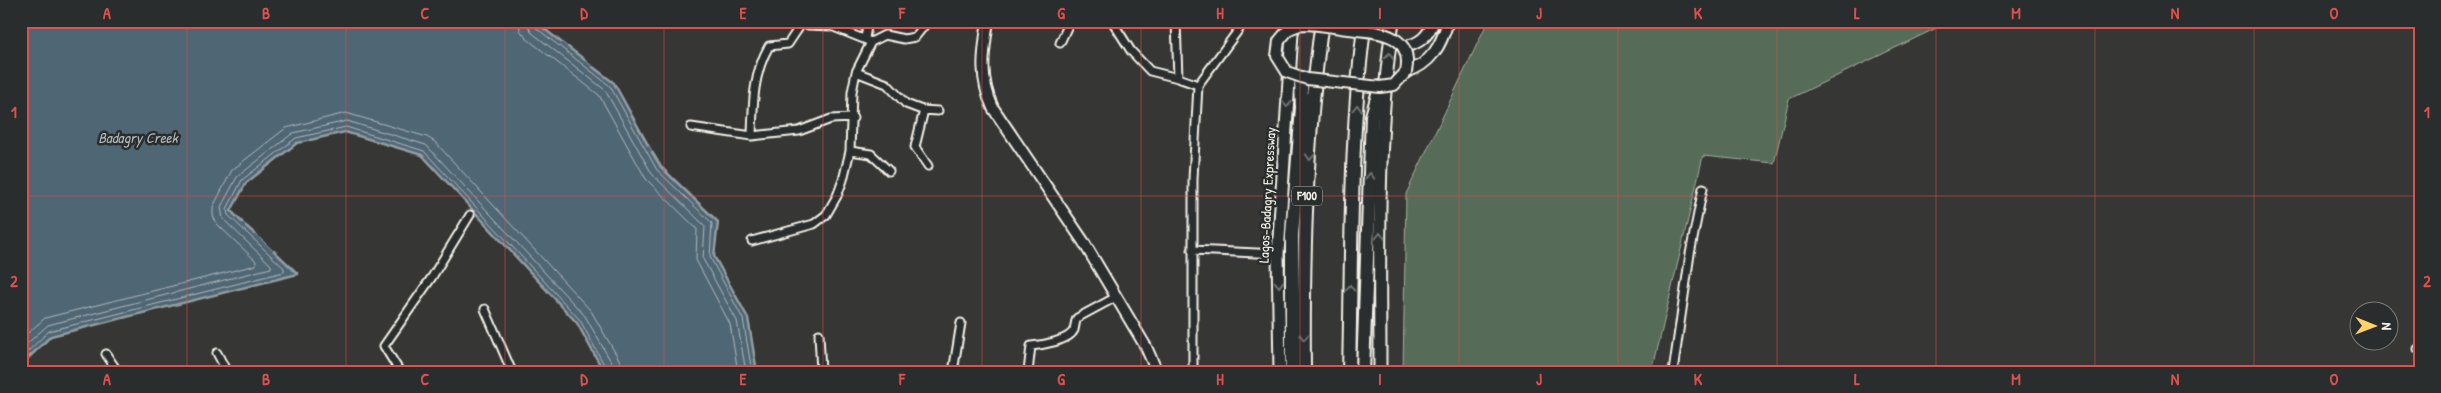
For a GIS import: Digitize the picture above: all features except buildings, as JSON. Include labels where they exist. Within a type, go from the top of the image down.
[{"type":"highway","name":"F100","points":[[1304,372],[1304,249],[1314,86],[1322,21]]},
{"type":"highway","points":[[1349,372],[1357,87],[1365,21]]},
{"type":"highway","points":[[1292,372],[1292,235],[1302,108],[1302,78]]},
{"type":"highway","points":[[1363,372],[1372,116],[1380,88]]},
{"type":"main road","points":[[988,21],[982,67],[984,88],[993,108],[1046,183],[1146,347],[1157,372]]},
{"type":"main road","name":"Lagos-Badagry Expressway","points":[[1280,372],[1278,254],[1292,33],[1296,21]]},
{"type":"main road","points":[[1380,372],[1380,195],[1385,96],[1393,21]]},
{"type":"main road","points":[[1403,46],[1414,44],[1424,38],[1434,21]]},
{"type":"main road","points":[[1406,72],[1407,58],[1403,46],[1385,28],[1309,23],[1289,29],[1279,41],[1277,49],[1277,56],[1282,67],[1290,74],[1302,78],[1380,88],[1394,85],[1406,72],[1420,67],[1434,54],[1441,43],[1448,21]]},
{"type":"street","points":[[752,241],[814,224],[826,215],[837,196],[850,151],[853,118],[852,92],[856,72],[868,40],[868,21]]},
{"type":"street","points":[[752,136],[754,84],[762,58],[769,46],[788,44],[801,22],[831,26],[868,40],[886,35],[904,39],[915,37],[928,21]]},
{"type":"street","points":[[1060,43],[1070,21]]},
{"type":"street","points":[[1112,21],[1142,65],[1154,73],[1198,85]]},
{"type":"street","points":[[1176,21],[1178,78]]},
{"type":"street","points":[[1193,372],[1192,180],[1198,85],[1245,21]]},
{"type":"street","points":[[856,72],[887,84],[902,101],[924,110],[938,111]]},
{"type":"street","points":[[924,110],[915,146],[928,166]]},
{"type":"street","points":[[691,127],[752,136],[799,131],[831,119],[853,118]]},
{"type":"street","points":[[850,151],[871,154],[889,172]]},
{"type":"street","points":[[1673,372],[1690,254],[1703,188]]},
{"type":"street","points":[[400,372],[384,346],[432,278],[470,215]]},
{"type":"street","points":[[1192,250],[1278,254]]},
{"type":"street","points":[[1028,372],[1031,346],[1041,345],[1070,335],[1074,331],[1077,318],[1116,297]]},
{"type":"street","points":[[485,309],[512,372]]},
{"type":"street","points":[[953,372],[961,323]]},
{"type":"street","points":[[819,334],[821,372]]},
{"type":"street","points":[[217,352],[226,372]]},
{"type":"street","points":[[106,354],[118,372]]},
{"type":"green space","points":[[1488,21],[1951,21],[1789,99],[1774,163],[1703,156],[1652,372],[1403,372],[1406,194]]},
{"type":"water","name":"Badagry Creek","points":[[21,21],[535,21],[614,83],[661,167],[718,222],[714,256],[748,318],[757,372],[604,372],[577,323],[422,155],[345,132],[297,143],[246,183],[231,211],[298,274],[51,336],[21,365]]},
{"type":"waterway","points":[[542,27],[561,42]]},
{"type":"waterway","points":[[568,47],[585,60]]},
{"type":"waterway","points":[[593,67],[614,83],[648,145]]},
{"type":"waterway","points":[[310,140],[345,132],[422,155],[577,323],[604,372]]},
{"type":"waterway","points":[[242,222],[231,211],[246,183],[297,143],[302,142]]},
{"type":"waterway","points":[[652,152],[661,167],[718,222],[714,256],[748,318],[757,372]]},
{"type":"waterway","points":[[246,226],[255,234]]},
{"type":"waterway","points":[[21,365],[51,336],[298,274],[274,251]]}]
